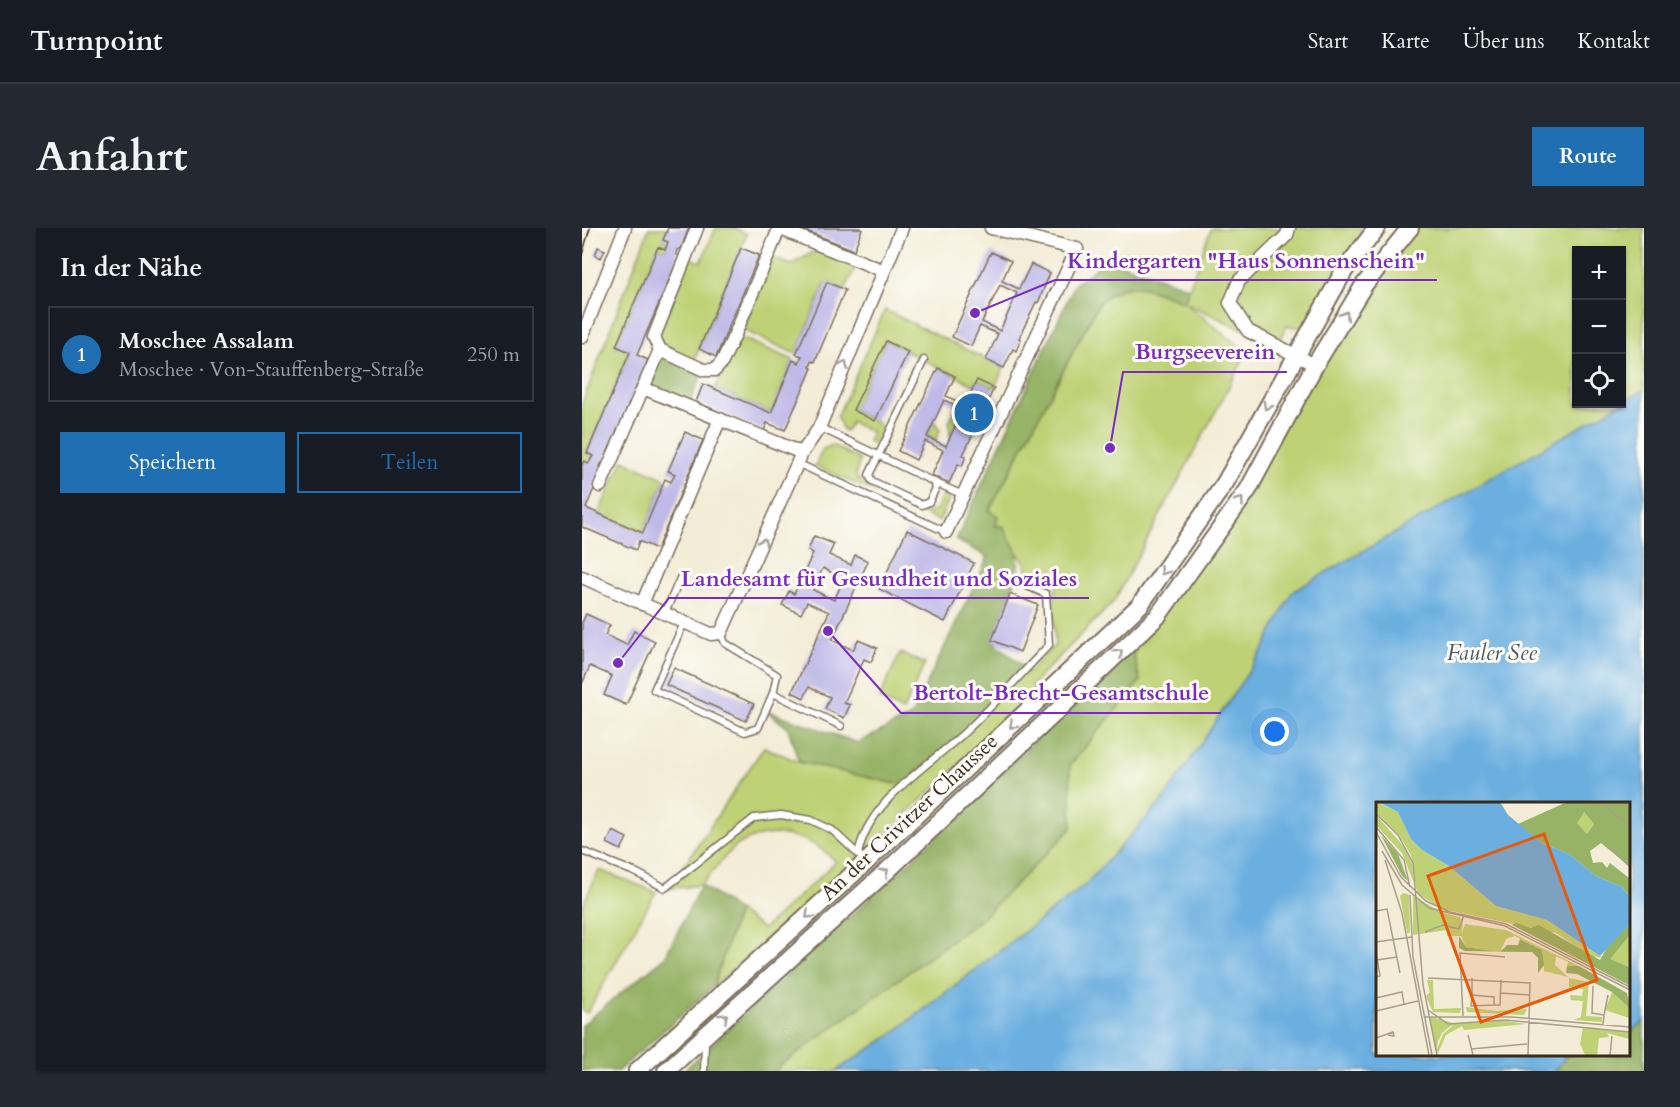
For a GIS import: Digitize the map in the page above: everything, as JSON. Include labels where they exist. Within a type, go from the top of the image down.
[{"type":"street","points":[[582,338],[625,228]]},
{"type":"street","points":[[697,228],[654,337],[660,350],[704,370],[715,370],[722,362],[779,228],[884,272]]},
{"type":"street","points":[[582,577],[711,634],[721,633],[799,458],[819,427],[902,228]]},
{"type":"street","points":[[946,532],[1077,249],[991,228]]},
{"type":"street","points":[[1289,228],[1287,234],[1239,281],[1230,303],[1248,331],[1315,365]]},
{"type":"street","name":"An der Crivitzer Chaussee","points":[[637,1071],[862,858],[1140,605],[1225,483],[1344,271],[1377,228]]},
{"type":"street","name":"An der Crivitzer Chaussee","points":[[666,1071],[887,870],[1157,617],[1248,490],[1315,365],[1364,285],[1410,228]]},
{"type":"street","points":[[600,486],[660,350]]},
{"type":"street","points":[[644,388],[720,419],[799,458]]},
{"type":"street","points":[[642,604],[720,419]]},
{"type":"lane","points":[[924,360],[869,475],[872,481],[922,505],[929,502],[936,488],[934,482]]},
{"type":"lane","points":[[819,427],[963,495]]},
{"type":"lane","points":[[799,458],[946,532]]},
{"type":"lane","points":[[664,614],[681,576]]},
{"type":"lane","points":[[862,858],[862,835],[901,785],[965,732],[1049,645],[1046,594],[1025,585]]},
{"type":"lane","points":[[684,622],[654,690],[745,732],[758,728],[773,693],[777,675],[725,643],[721,633]]},
{"type":"lane","points":[[773,693],[841,726]]},
{"type":"lane","points":[[582,850],[637,873],[665,888],[754,818],[781,815],[811,820],[832,830],[862,858]]},
{"type":"lane","points":[[704,1071],[705,1035]]},
{"type":"green space","points":[[649,228],[668,228],[663,240],[668,242],[665,250],[658,247],[616,346],[630,352],[587,453],[593,456],[589,463],[584,461],[582,465],[582,404]]},
{"type":"green space","points":[[716,228],[734,228],[747,234],[694,361],[663,346],[658,337],[690,258],[701,262]]},
{"type":"green space","points":[[1211,228],[1377,228],[1311,328],[1287,326],[1278,346],[1186,303],[1247,353],[1114,601],[1032,685],[1035,693],[892,827],[713,987],[738,911],[763,929],[836,862],[826,853],[803,840],[778,834],[765,835],[752,838],[735,847],[701,885],[668,889],[764,747],[799,762],[901,785],[1026,669],[1028,673],[1055,645],[1053,603],[1058,580],[1052,578],[1047,588],[1043,590],[1031,582],[1025,562],[1011,546],[1003,526],[996,526],[996,520],[989,511],[1100,301],[1111,293],[1132,287],[1151,290],[1184,302]]},
{"type":"green space","points":[[1413,228],[1644,228],[1644,390],[1626,401],[1626,246],[1572,246],[1572,408],[1614,408],[1292,592],[1263,650],[1164,799],[1084,886],[889,1036],[836,1071],[773,1071],[981,919],[1071,828],[1070,765],[1140,681],[1132,647],[1248,490],[1315,365]]},
{"type":"green space","points":[[817,250],[856,266],[845,290],[826,282],[796,354],[743,330],[773,258],[791,265]]},
{"type":"green space","points":[[1108,259],[1189,288],[1184,302],[1151,290],[1132,287],[1111,293],[1100,301],[989,511],[998,516],[996,526],[1003,526],[1018,554],[1018,574],[992,640],[1026,669],[965,732],[901,785],[799,762],[788,728],[765,710],[858,743],[911,716],[988,557],[956,540],[1075,284]]},
{"type":"green space","points":[[885,310],[1004,368],[994,388],[977,380],[974,385],[886,341],[853,410],[878,423],[881,434],[876,445],[868,441],[872,432],[851,422],[846,431],[843,430],[837,417]]},
{"type":"green space","points":[[739,337],[793,360],[771,413],[715,389]]},
{"type":"green space","points":[[660,350],[704,370],[688,407],[643,388]]},
{"type":"green space","points":[[957,406],[963,409],[950,436],[949,422]]},
{"type":"green space","points":[[934,421],[940,430],[935,441],[927,437]]},
{"type":"green space","points":[[832,445],[860,460],[856,474],[858,480],[928,513],[936,510],[944,493],[947,494],[949,500],[939,521],[815,466],[823,449]]},
{"type":"green space","points":[[623,460],[665,479],[643,533],[598,514]]},
{"type":"green space","points":[[1132,647],[1140,681],[1070,765],[1072,828],[981,919],[773,1071],[683,1071],[932,841]]},
{"type":"green space","points":[[900,653],[925,664],[903,711],[879,699]]},
{"type":"green space","points":[[599,870],[656,892],[587,1013],[582,1010],[582,907]]},
{"type":"green space","points":[[701,885],[738,911],[713,987],[618,1071],[582,1071],[582,1025],[665,957]]},
{"type":"green space","points":[[1644,1022],[1644,1071],[1555,1071],[1566,1056],[1629,1056],[1629,1032]]},
{"type":"water","name":"Fauler See","points":[[1644,390],[1644,1022],[1629,1032],[1629,802],[1376,802],[1376,1056],[1566,1056],[1555,1071],[836,1071],[890,1036],[1084,886],[1164,799],[1263,650],[1292,592],[1613,408],[1626,408],[1626,400]]},
{"type":"building","points":[[668,228],[689,228],[681,248],[677,250],[676,254],[679,256],[637,355],[648,360],[605,461],[601,464],[602,469],[586,508],[643,533],[665,479],[671,482],[675,474],[668,471],[685,432],[703,440],[657,549],[639,541],[636,550],[582,527],[582,465],[584,461],[589,463],[593,456],[587,453],[630,352],[616,346],[658,247],[665,250],[668,242],[663,240]]},
{"type":"building","points":[[799,228],[859,228],[862,229],[854,250]]},
{"type":"building","points":[[598,247],[605,250],[601,258],[595,255]]},
{"type":"building","points":[[741,248],[759,255],[716,357],[699,349]]},
{"type":"building","points":[[991,252],[1011,261],[1002,281],[1019,289],[1031,264],[1050,273],[1038,303],[1036,302],[1019,338],[1021,340],[1016,351],[1013,349],[1004,368],[986,360],[998,334],[980,326],[971,346],[952,337]],"holes":[[[1000,285],[1017,293],[1000,331],[982,322]]]},
{"type":"building","points":[[827,282],[845,290],[815,362],[812,361],[810,367],[812,368],[785,430],[767,423],[764,431],[696,402],[703,384],[771,413],[793,360],[799,363],[802,356],[796,354]]},
{"type":"building","points":[[886,341],[908,352],[875,421],[853,410]]},
{"type":"building","points":[[938,368],[955,376],[946,396],[965,405],[977,380],[994,388],[985,407],[989,409],[984,419],[981,417],[963,455],[966,456],[962,466],[958,464],[949,483],[932,475],[943,450],[925,441],[916,460],[898,451]],"holes":[[[944,400],[963,409],[946,446],[927,437]]]},
{"type":"building","points":[[907,530],[974,563],[945,622],[879,589]]},
{"type":"building","points":[[814,536],[834,544],[829,555],[851,565],[855,555],[868,561],[832,640],[853,650],[858,640],[877,648],[871,662],[864,659],[844,703],[850,705],[844,718],[825,709],[830,697],[809,687],[804,698],[792,692],[829,612],[807,602],[801,614],[782,605],[789,591],[794,594],[813,553],[808,550]],"holes":[[[823,568],[844,579],[834,600],[813,590]]]},
{"type":"building","points":[[1010,594],[1038,605],[1020,652],[992,640]]},
{"type":"building","points":[[586,614],[610,625],[605,635],[627,645],[634,631],[655,641],[626,705],[604,695],[612,676],[590,666],[582,684],[582,623]]},
{"type":"building","points":[[674,668],[754,704],[746,721],[666,685]]},
{"type":"building","points":[[613,831],[627,838],[621,850],[607,843]]},
{"type":"tram line","points":[[582,255],[590,228]]},
{"type":"place","name":"Kindergarten \"Haus Sonnenschein\"","points":[[975,313]]},
{"type":"place","name":"Moschee Assalam","points":[[974,413]]},
{"type":"place","name":"Burgseeverein","points":[[1110,448]]},
{"type":"place","name":"Bertolt-Brecht-Gesamtschule","points":[[828,631]]},
{"type":"place","name":"Landesamt für Gesundheit und Soziales","points":[[618,663]]}]
